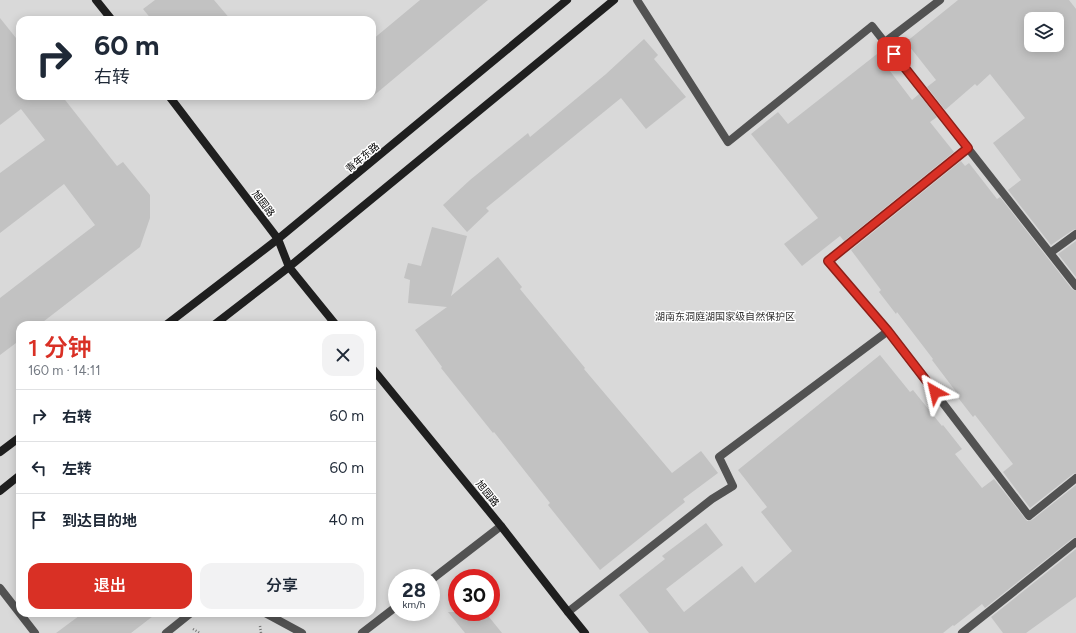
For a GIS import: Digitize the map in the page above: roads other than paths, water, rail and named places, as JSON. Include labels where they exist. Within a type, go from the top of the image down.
[{"type":"main road","points":[[96,0],[109,16]]},
{"type":"main road","name":"青年东路","points":[[171,321],[278,239],[567,0]]},
{"type":"main road","points":[[219,321],[288,267],[614,0]]},
{"type":"main road","name":"旭园路","points":[[172,100],[278,239],[288,267],[333,321]]},
{"type":"main road","name":"旭园路","points":[[376,373],[502,526],[585,633]]},
{"type":"main road","points":[[0,452],[16,440]]},
{"type":"main road","points":[[0,491],[16,479]]},
{"type":"street","points":[[637,0],[728,142],[872,26],[1076,286]]},
{"type":"street","points":[[885,42],[940,0]]},
{"type":"street","points":[[968,148],[828,261],[888,331],[1029,516],[1076,478]]},
{"type":"street","points":[[1050,253],[1076,234]]},
{"type":"street","points":[[568,612],[712,499],[733,486],[719,457],[888,331]]},
{"type":"street","points":[[440,573],[502,526]]},
{"type":"street","points":[[962,633],[1076,542]]},
{"type":"street","points":[[0,588],[16,609]]},
{"type":"street","points":[[362,633],[388,613]]},
{"type":"street","points":[[23,617],[35,633]]},
{"type":"street","points":[[166,633],[185,617]]},
{"type":"street","points":[[272,617],[302,633]]},
{"type":"park label","name":"湖南东洞庭湖国家级自然保护区","points":[[725,316]]}]
